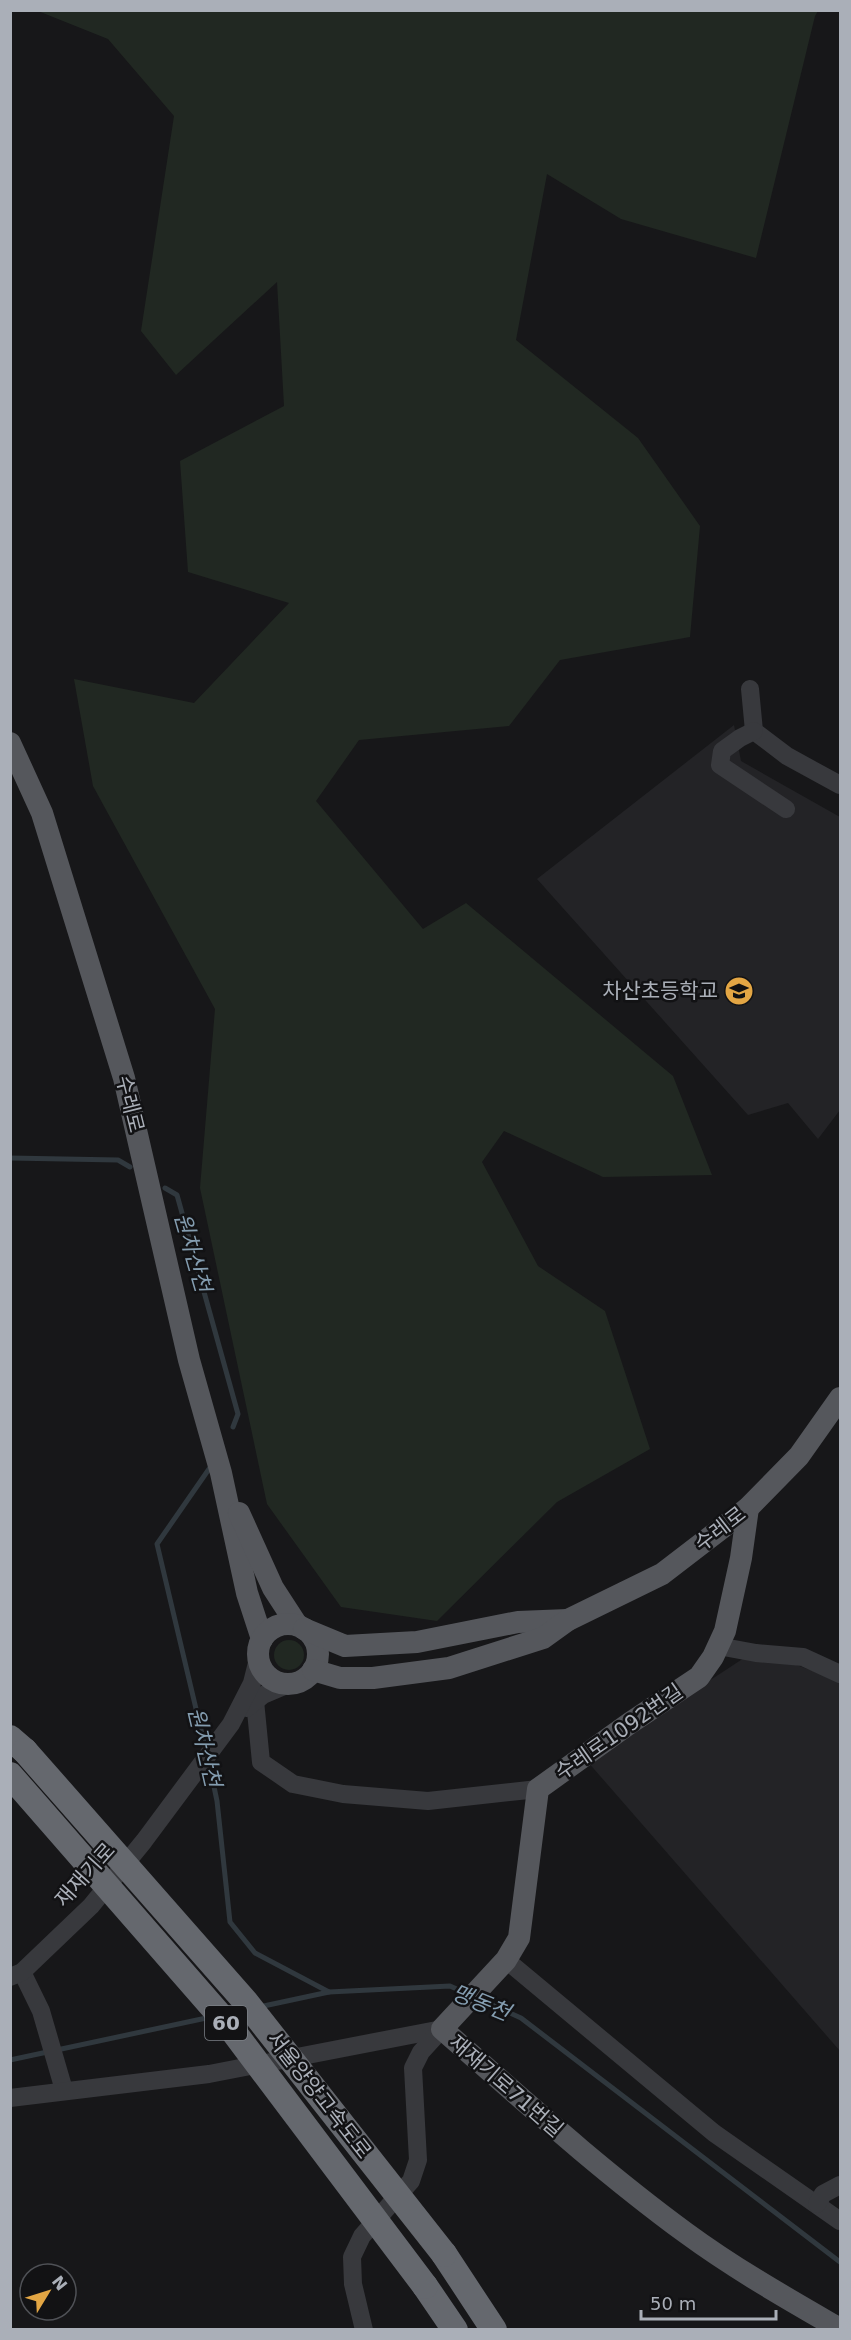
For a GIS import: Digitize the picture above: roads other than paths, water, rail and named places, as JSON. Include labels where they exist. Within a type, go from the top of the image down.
[{"type":"highway","name":"서울양양고속도로","points":[[18,1745],[245,2001],[444,2254],[494,2330]]},
{"type":"highway","name":"서울양양고속도로","points":[[10,1775],[230,2027],[425,2286],[455,2330]]},
{"type":"main road","name":"수레로","points":[[10,743],[42,813],[124,1078],[189,1360],[221,1473],[260,1649]]},
{"type":"main road","name":"수레로","points":[[313,1671],[340,1678],[373,1678],[449,1668],[543,1638],[568,1620],[662,1574],[748,1508],[798,1456],[840,1398]]},
{"type":"main road","name":"수레로","points":[[221,1473],[273,1588],[300,1627],[345,1646],[417,1642],[518,1622],[568,1620]]},
{"type":"main road","name":"수레로1092번길","points":[[442,2029],[506,1960],[519,1938],[538,1789],[699,1677],[718,1646],[725,1631],[739,1568],[748,1508]]},
{"type":"main road","points":[[287,1624],[300,1627],[312,1637],[317,1648],[317,1660],[313,1671],[302,1680],[289,1684],[278,1682],[262,1669],[260,1649],[277,1626],[287,1624]]},
{"type":"main road","name":"재재기로71번길","points":[[442,2029],[585,2155],[687,2234],[756,2281],[840,2329]]},
{"type":"street","points":[[750,689],[754,731],[787,756],[840,785]]},
{"type":"street","points":[[754,731],[722,751],[720,765],[786,809]]},
{"type":"street","points":[[718,1646],[756,1653],[803,1657],[840,1674]]},
{"type":"street","points":[[231,1724],[249,1689],[260,1649]]},
{"type":"street","points":[[231,1724],[263,1695],[289,1684]]},
{"type":"street","points":[[255,1701],[261,1762],[293,1784],[343,1794],[428,1801],[538,1789]]},
{"type":"street","name":"재재기로","points":[[16,1975],[91,1906],[144,1841],[231,1724]]},
{"type":"street","points":[[506,1960],[714,2133],[840,2221]]},
{"type":"street","points":[[16,1975],[42,2011],[63,2090]]},
{"type":"street","points":[[364,2330],[353,2284],[352,2257],[362,2236],[411,2181],[418,2160],[412,2068],[421,2052],[442,2029]]},
{"type":"street","name":"재재기로71번길","points":[[10,2098],[209,2074],[442,2029]]},
{"type":"street","points":[[817,2204],[823,2194],[840,2185]]},
{"type":"waterway","name":"원차산천","points":[[10,1158],[118,1160],[130,1167]]},
{"type":"waterway","name":"원차산천","points":[[165,1188],[177,1195],[238,1414],[233,1427]]},
{"type":"waterway","name":"원차산천","points":[[206,1751],[157,1544],[209,1469]]},
{"type":"waterway","name":"원차산천","points":[[209,1763],[217,1801],[230,1922],[255,1953],[329,1992]]},
{"type":"waterway","name":"맹동천","points":[[259,2007],[329,1992],[450,1986],[468,1994]]},
{"type":"waterway","name":"맹동천","points":[[479,1999],[521,2018],[840,2262]]},
{"type":"waterway","name":"맹동천","points":[[10,2060],[211,2017]]},
{"type":"place","name":"차산초등학교","points":[[739,991]]}]
